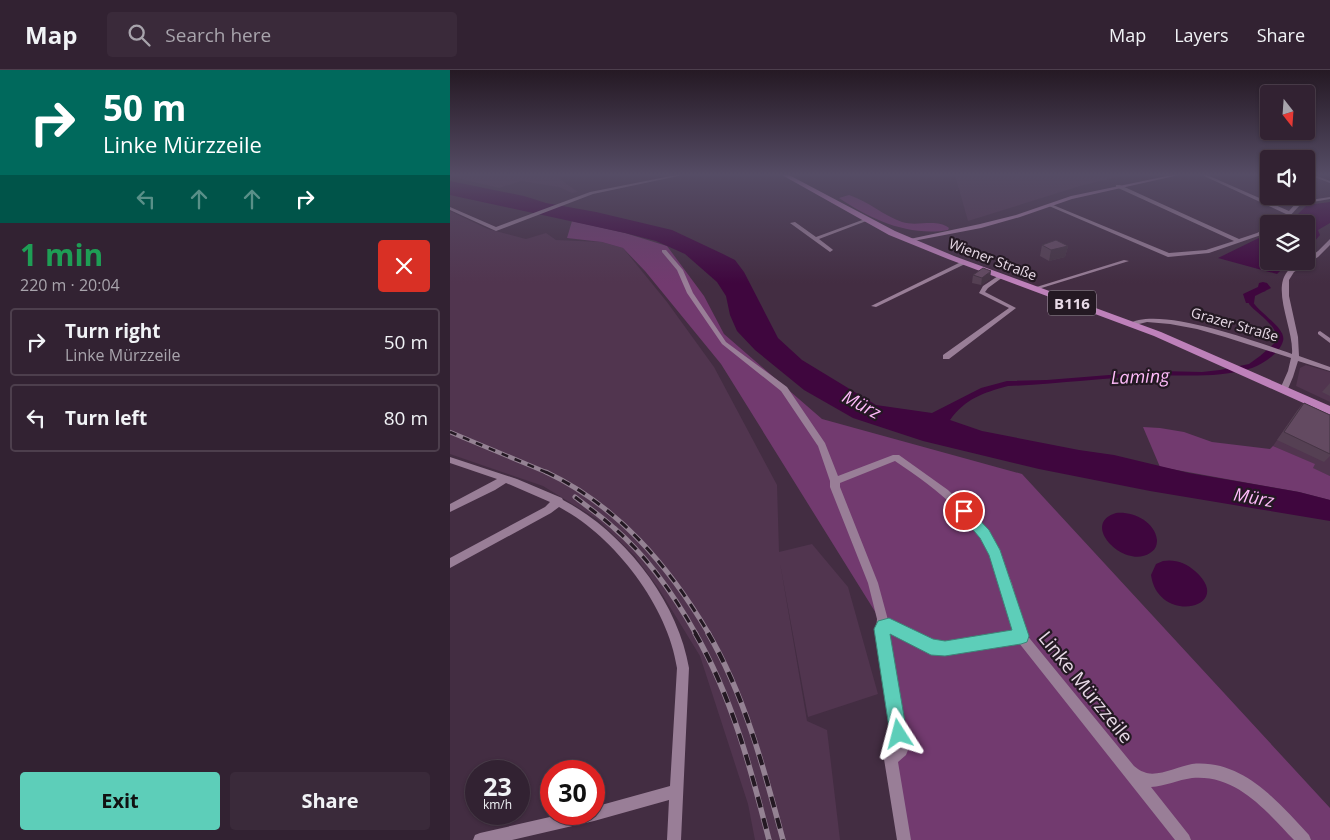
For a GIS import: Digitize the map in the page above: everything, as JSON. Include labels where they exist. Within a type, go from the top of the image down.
[{"type":"main road","name":"Wiener Straße","points":[[850,211],[908,240],[963,263],[1131,324],[1284,389]]},
{"type":"main road","points":[[908,240],[981,226],[1034,211]]},
{"type":"main road","name":"B116","points":[[1284,389],[1330,411]]},
{"type":"street","points":[[456,211],[496,229],[545,211]]},
{"type":"street","points":[[1063,211],[1168,255],[1207,252],[1260,233]]},
{"type":"street","points":[[1173,211],[1239,241]]},
{"type":"street","points":[[1284,211],[1289,213]]},
{"type":"street","points":[[815,239],[867,220]]},
{"type":"street","points":[[793,223],[830,250]]},
{"type":"street","points":[[1284,389],[1293,371],[1296,337],[1290,322],[1286,280],[1289,273],[1315,257],[1330,241]]},
{"type":"street","points":[[664,251],[673,260],[688,284],[690,293],[724,343],[784,389],[822,445],[835,481],[835,487],[874,585],[881,608],[884,626],[882,629],[901,750],[890,759],[904,840]]},
{"type":"street","points":[[1033,289],[1126,260]]},
{"type":"street","points":[[874,306],[963,263]]},
{"type":"street","points":[[946,357],[1013,308],[982,293],[985,287],[1000,277]]},
{"type":"street","name":"Grazer Straße","points":[[1131,324],[1144,319],[1187,325],[1330,368]]},
{"type":"street","points":[[1320,333],[1330,341]]},
{"type":"street","points":[[835,481],[896,457],[926,478],[964,511],[984,534],[996,554],[1021,636]]},
{"type":"street","points":[[450,460],[504,478],[559,501],[587,518],[608,535],[648,586],[676,636],[681,649],[683,668],[674,840]]},
{"type":"street","points":[[450,508],[492,487],[504,478]]},
{"type":"street","points":[[450,564],[548,510],[559,501]]},
{"type":"street","name":"Linke Mürzzeile","points":[[884,626],[889,625],[931,647],[945,648],[1021,636],[1184,840]]},
{"type":"street","points":[[1129,771],[1144,780],[1167,778],[1193,771],[1211,771],[1227,775],[1243,782],[1304,840]]},
{"type":"street","points":[[605,811],[676,791]]},
{"type":"street","points":[[488,839],[547,825]]},
{"type":"shaded area","points":[[450,211],[488,229],[526,239],[546,233],[556,240],[602,242],[623,248],[667,302],[714,367],[777,485],[779,552],[812,544],[848,587],[878,694],[808,717],[780,563],[807,721],[827,730],[840,840],[755,840],[748,804],[700,656],[659,589],[634,555],[597,519],[543,486],[450,454]]},
{"type":"shaded area","points":[[860,211],[880,211],[902,222],[914,224],[933,223],[949,228],[948,230],[919,231],[890,224]]},
{"type":"shaded area","points":[[965,211],[1000,211],[968,221]]},
{"type":"shaded area","points":[[572,221],[625,233],[667,246],[704,296],[724,334],[822,419],[1022,474],[1330,808],[1330,840],[904,840],[891,759],[901,749],[884,626],[721,364],[645,271],[623,248],[602,242],[567,238]]},
{"type":"shaded area","points":[[1306,365],[1330,372],[1330,402],[1296,386],[1300,368]]},
{"type":"shaded area","points":[[1302,404],[1330,417],[1330,476],[1312,468],[1314,464],[1273,446]]},
{"type":"shaded area","points":[[1143,427],[1184,432],[1212,442],[1270,449],[1273,446],[1315,464],[1313,468],[1330,476],[1330,500],[1299,492],[1160,467]]},
{"type":"water","name":"Mürz","points":[[523,211],[596,212],[672,230],[723,254],[735,260],[744,272],[778,338],[802,360],[876,405],[932,413],[981,388],[1007,381],[1047,380],[1159,371],[1202,372],[1249,364],[1277,341],[1271,325],[1249,304],[1247,294],[1262,289],[1266,291],[1255,293],[1252,300],[1281,331],[1283,341],[1275,354],[1252,368],[1214,375],[1132,377],[1008,386],[969,401],[950,420],[982,431],[1114,455],[1189,473],[1299,492],[1330,500],[1330,521],[1150,491],[1039,469],[923,441],[853,418],[804,390],[755,350],[737,331],[730,315],[726,296],[717,282],[685,254],[656,241]]},
{"type":"water","points":[[1301,211],[1330,211],[1330,223],[1318,230],[1320,235],[1315,241],[1315,215],[1297,215]]},
{"type":"water","points":[[1260,237],[1260,269],[1218,258]]},
{"type":"water","points":[[1262,270],[1281,270],[1277,274]]},
{"type":"water","points":[[1116,513],[1135,516],[1152,527],[1157,540],[1153,551],[1140,557],[1118,551],[1110,544],[1104,535],[1102,526],[1106,519]]},
{"type":"water","points":[[1163,561],[1180,562],[1195,571],[1205,584],[1207,594],[1201,602],[1191,606],[1179,606],[1167,601],[1157,591],[1151,575],[1156,564]]},
{"type":"building","points":[[1056,240],[1068,246],[1051,250],[1042,245]]},
{"type":"building","points":[[983,268],[991,271],[982,278],[973,275]]},
{"type":"building","points":[[1304,403],[1330,415],[1330,454],[1284,432]]},
{"type":"waterway","name":"Laming","points":[[1250,301],[1249,294],[1265,288],[1263,285]]},
{"type":"railway","points":[[450,432],[547,473]]},
{"type":"railway","points":[[547,473],[596,502],[640,540],[677,585],[709,634]]},
{"type":"railway","points":[[575,497],[609,524],[638,551],[679,605],[696,634]]},
{"type":"railway","points":[[695,633],[720,682],[730,708],[755,787],[769,840]]},
{"type":"railway","points":[[708,633],[733,682],[743,707],[761,760],[783,840]]},
{"type":"route","points":[[899,734],[882,629],[884,626],[889,625],[931,647],[956,648],[1021,636],[996,554],[984,534],[964,511]]}]
